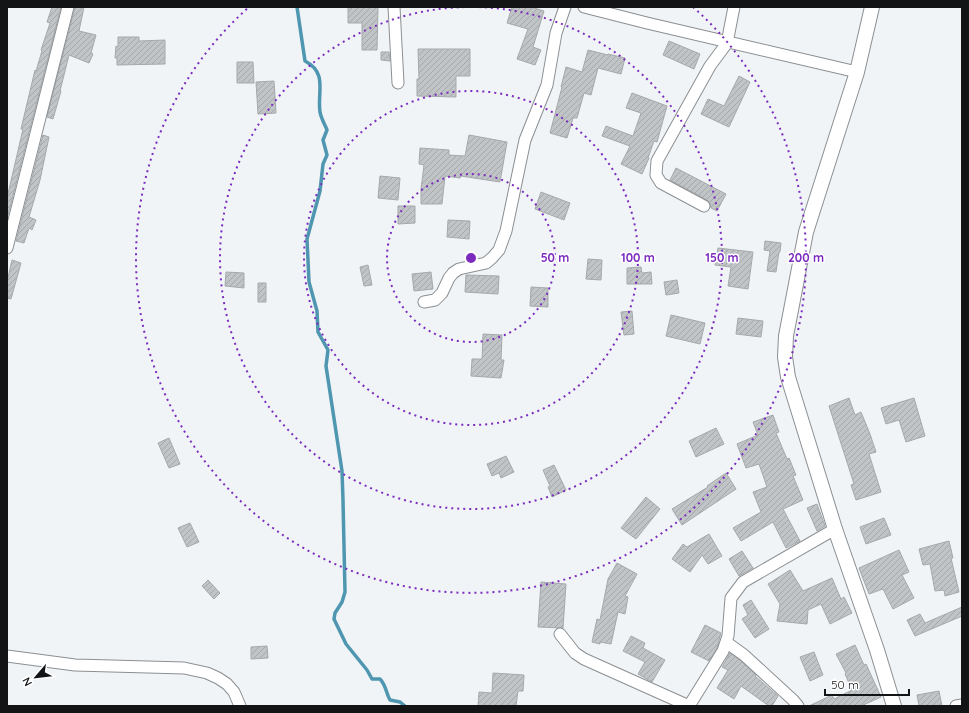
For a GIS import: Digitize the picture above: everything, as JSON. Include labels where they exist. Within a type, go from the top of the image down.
[{"type":"street","points":[[7,248],[68,7]]},
{"type":"street","points":[[394,7],[398,83]]},
{"type":"street","points":[[424,302],[435,300],[442,293],[448,278],[453,273],[459,269],[486,263],[499,250],[506,231],[525,140],[547,85],[556,33],[565,7]]},
{"type":"street","points":[[584,7],[727,43],[857,72]]},
{"type":"street","points":[[704,206],[661,183],[656,175],[656,161],[710,66],[727,43],[734,7]]},
{"type":"street","points":[[872,7],[857,72],[806,232],[786,336],[785,357],[788,377],[835,529],[877,650],[894,706]]},
{"type":"street","points":[[560,634],[575,654],[689,706],[723,651],[728,636],[731,598],[743,582],[835,529]]},
{"type":"street","points":[[726,642],[744,655],[794,700],[798,706]]},
{"type":"street","points":[[7,656],[75,665],[184,668],[207,673],[228,684],[234,692],[240,706]]},
{"type":"street","points":[[956,706],[962,705]]},
{"type":"building","points":[[52,7],[61,7],[7,219],[7,198],[23,129],[21,129],[35,70],[36,71],[50,23],[47,22]]},
{"type":"building","points":[[75,7],[84,7],[79,31],[96,35],[91,53],[93,54],[89,63],[69,55],[53,119],[47,117]]},
{"type":"building","points":[[348,7],[378,7],[377,50],[362,50],[362,23],[348,23]]},
{"type":"building","points":[[512,7],[531,7],[544,11],[533,47],[541,50],[535,65],[517,59],[528,29],[507,23]]},
{"type":"building","points":[[118,37],[139,37],[139,41],[165,40],[165,64],[117,65],[117,58],[115,58],[116,46],[118,47]]},
{"type":"building","points":[[669,41],[700,54],[694,69],[663,55]]},
{"type":"building","points":[[418,49],[470,49],[470,76],[456,76],[456,97],[417,96],[417,79],[419,79]]},
{"type":"building","points":[[588,50],[625,58],[621,74],[598,68],[591,95],[584,93],[577,118],[573,118],[567,138],[550,133],[566,67],[582,72]]},
{"type":"building","points":[[381,52],[389,52],[390,61],[381,60]]},
{"type":"building","points":[[237,62],[253,62],[254,83],[237,83]]},
{"type":"building","points":[[739,76],[750,82],[729,127],[701,114],[708,99],[724,106]]},
{"type":"building","points":[[274,81],[276,113],[258,114],[256,82]]},
{"type":"building","points":[[632,93],[667,106],[657,142],[654,141],[642,174],[621,164],[630,146],[602,136],[606,126],[633,136],[641,113],[626,108]]},
{"type":"building","points":[[43,135],[49,137],[40,180],[29,217],[36,220],[32,230],[29,228],[24,243],[16,241]]},
{"type":"building","points":[[469,135],[507,142],[500,182],[461,176],[460,178],[445,176],[442,204],[421,204],[424,165],[419,164],[420,148],[449,150],[449,155],[465,156]]},
{"type":"building","points":[[676,168],[726,194],[717,211],[711,208],[710,203],[707,200],[670,180]]},
{"type":"building","points":[[380,176],[400,178],[398,200],[378,198]]},
{"type":"building","points":[[541,192],[570,203],[564,220],[535,209]]},
{"type":"building","points":[[398,206],[415,206],[415,223],[398,224]]},
{"type":"building","points":[[448,220],[470,221],[469,239],[447,237]]},
{"type":"building","points":[[765,241],[781,243],[776,272],[767,271],[770,251],[764,250]]},
{"type":"building","points":[[718,248],[753,252],[748,289],[728,286],[731,267],[715,265]]},
{"type":"building","points":[[588,259],[602,260],[601,280],[586,279]]},
{"type":"building","points":[[12,260],[21,263],[11,299],[7,298],[7,282]]},
{"type":"building","points":[[368,265],[372,285],[364,286],[360,267]]},
{"type":"building","points":[[641,267],[642,273],[651,272],[652,284],[627,284],[627,268]]},
{"type":"building","points":[[226,272],[244,273],[244,288],[225,286]]},
{"type":"building","points":[[431,272],[433,289],[414,291],[412,274]]},
{"type":"building","points":[[466,275],[499,276],[498,294],[465,292]]},
{"type":"building","points":[[677,280],[679,293],[666,295],[664,282]]},
{"type":"building","points":[[258,283],[266,283],[266,302],[258,302]]},
{"type":"building","points":[[531,287],[548,288],[548,307],[530,306]]},
{"type":"building","points":[[632,311],[634,334],[624,335],[621,312]]},
{"type":"building","points":[[671,315],[705,323],[700,344],[666,336]]},
{"type":"building","points":[[738,318],[763,321],[761,337],[736,334]]},
{"type":"building","points":[[483,334],[502,335],[501,360],[504,360],[501,378],[471,376],[472,359],[482,359]]},
{"type":"building","points":[[849,398],[855,415],[861,412],[870,434],[876,452],[869,454],[881,492],[856,500],[851,485],[854,484],[829,406]]},
{"type":"building","points":[[914,398],[925,436],[906,442],[899,420],[886,424],[881,408]]},
{"type":"building","points":[[773,415],[779,432],[776,433],[787,459],[789,458],[796,475],[793,476],[803,500],[783,509],[800,541],[786,548],[773,522],[741,541],[733,528],[761,512],[753,492],[767,487],[759,464],[746,468],[737,444],[758,435],[753,422]]},
{"type":"building","points":[[716,428],[724,444],[696,457],[689,441]]},
{"type":"building","points":[[169,438],[180,464],[169,468],[158,443]]},
{"type":"building","points":[[506,456],[514,472],[501,478],[499,473],[492,476],[487,464]]},
{"type":"building","points":[[554,465],[566,490],[552,497],[548,487],[550,486],[543,470]]},
{"type":"building","points":[[726,473],[736,489],[682,525],[672,509],[708,487],[707,486]]},
{"type":"building","points":[[646,497],[660,509],[636,539],[621,528]]},
{"type":"building","points":[[817,504],[825,526],[817,531],[807,508]]},
{"type":"building","points":[[884,518],[891,535],[866,544],[860,527]]},
{"type":"building","points":[[190,523],[199,542],[187,547],[178,528]]},
{"type":"building","points":[[709,534],[722,556],[708,564],[702,555],[690,572],[672,559],[683,544],[687,547]]},
{"type":"building","points":[[949,541],[953,558],[951,558],[959,592],[945,596],[944,590],[935,591],[930,564],[923,565],[919,549]]},
{"type":"building","points":[[899,550],[909,572],[902,575],[914,598],[893,609],[883,589],[869,594],[859,568]]},
{"type":"building","points":[[742,551],[753,568],[739,576],[729,559]]},
{"type":"building","points":[[617,563],[637,574],[625,596],[628,597],[625,614],[618,612],[611,644],[592,642],[597,619],[600,620],[608,579]]},
{"type":"building","points":[[790,570],[803,591],[832,578],[841,599],[844,597],[852,613],[830,624],[821,604],[808,610],[807,624],[777,621],[780,604],[768,584]]},
{"type":"building","points":[[208,580],[220,593],[214,599],[202,586]]},
{"type":"building","points":[[541,582],[566,584],[563,628],[538,627]]},
{"type":"building","points":[[751,600],[769,629],[755,638],[742,619],[748,615],[743,605]]},
{"type":"building","points":[[962,607],[962,616],[915,636],[907,620],[920,614],[925,623]]},
{"type":"building","points":[[705,625],[721,633],[717,648],[709,661],[691,652]]},
{"type":"building","points":[[631,636],[645,643],[643,648],[665,660],[652,682],[638,674],[645,662],[623,651]]},
{"type":"building","points":[[855,645],[864,665],[866,664],[881,697],[861,706],[809,706],[832,695],[834,699],[852,690],[845,674],[846,673],[836,654]]},
{"type":"building","points":[[267,646],[268,658],[251,659],[251,647]]},
{"type":"building","points":[[814,652],[823,675],[810,681],[800,657]]},
{"type":"building","points":[[730,653],[740,660],[756,675],[755,676],[778,696],[772,706],[769,706],[741,686],[734,699],[717,688],[728,670],[722,667]]},
{"type":"building","points":[[493,673],[524,675],[523,691],[518,691],[516,706],[478,706],[479,692],[492,693]]},
{"type":"building","points":[[939,691],[942,706],[919,706],[917,695]]},
{"type":"waterway","points":[[297,7],[305,61],[317,71],[319,77],[320,112],[327,130],[323,140],[327,155],[323,164],[320,191],[307,239],[309,282],[317,311],[318,332],[328,350],[326,366],[342,471],[345,592],[342,602],[335,613],[334,619],[346,644],[367,670],[372,679],[380,679],[384,684],[390,700],[400,702],[405,706]]}]
